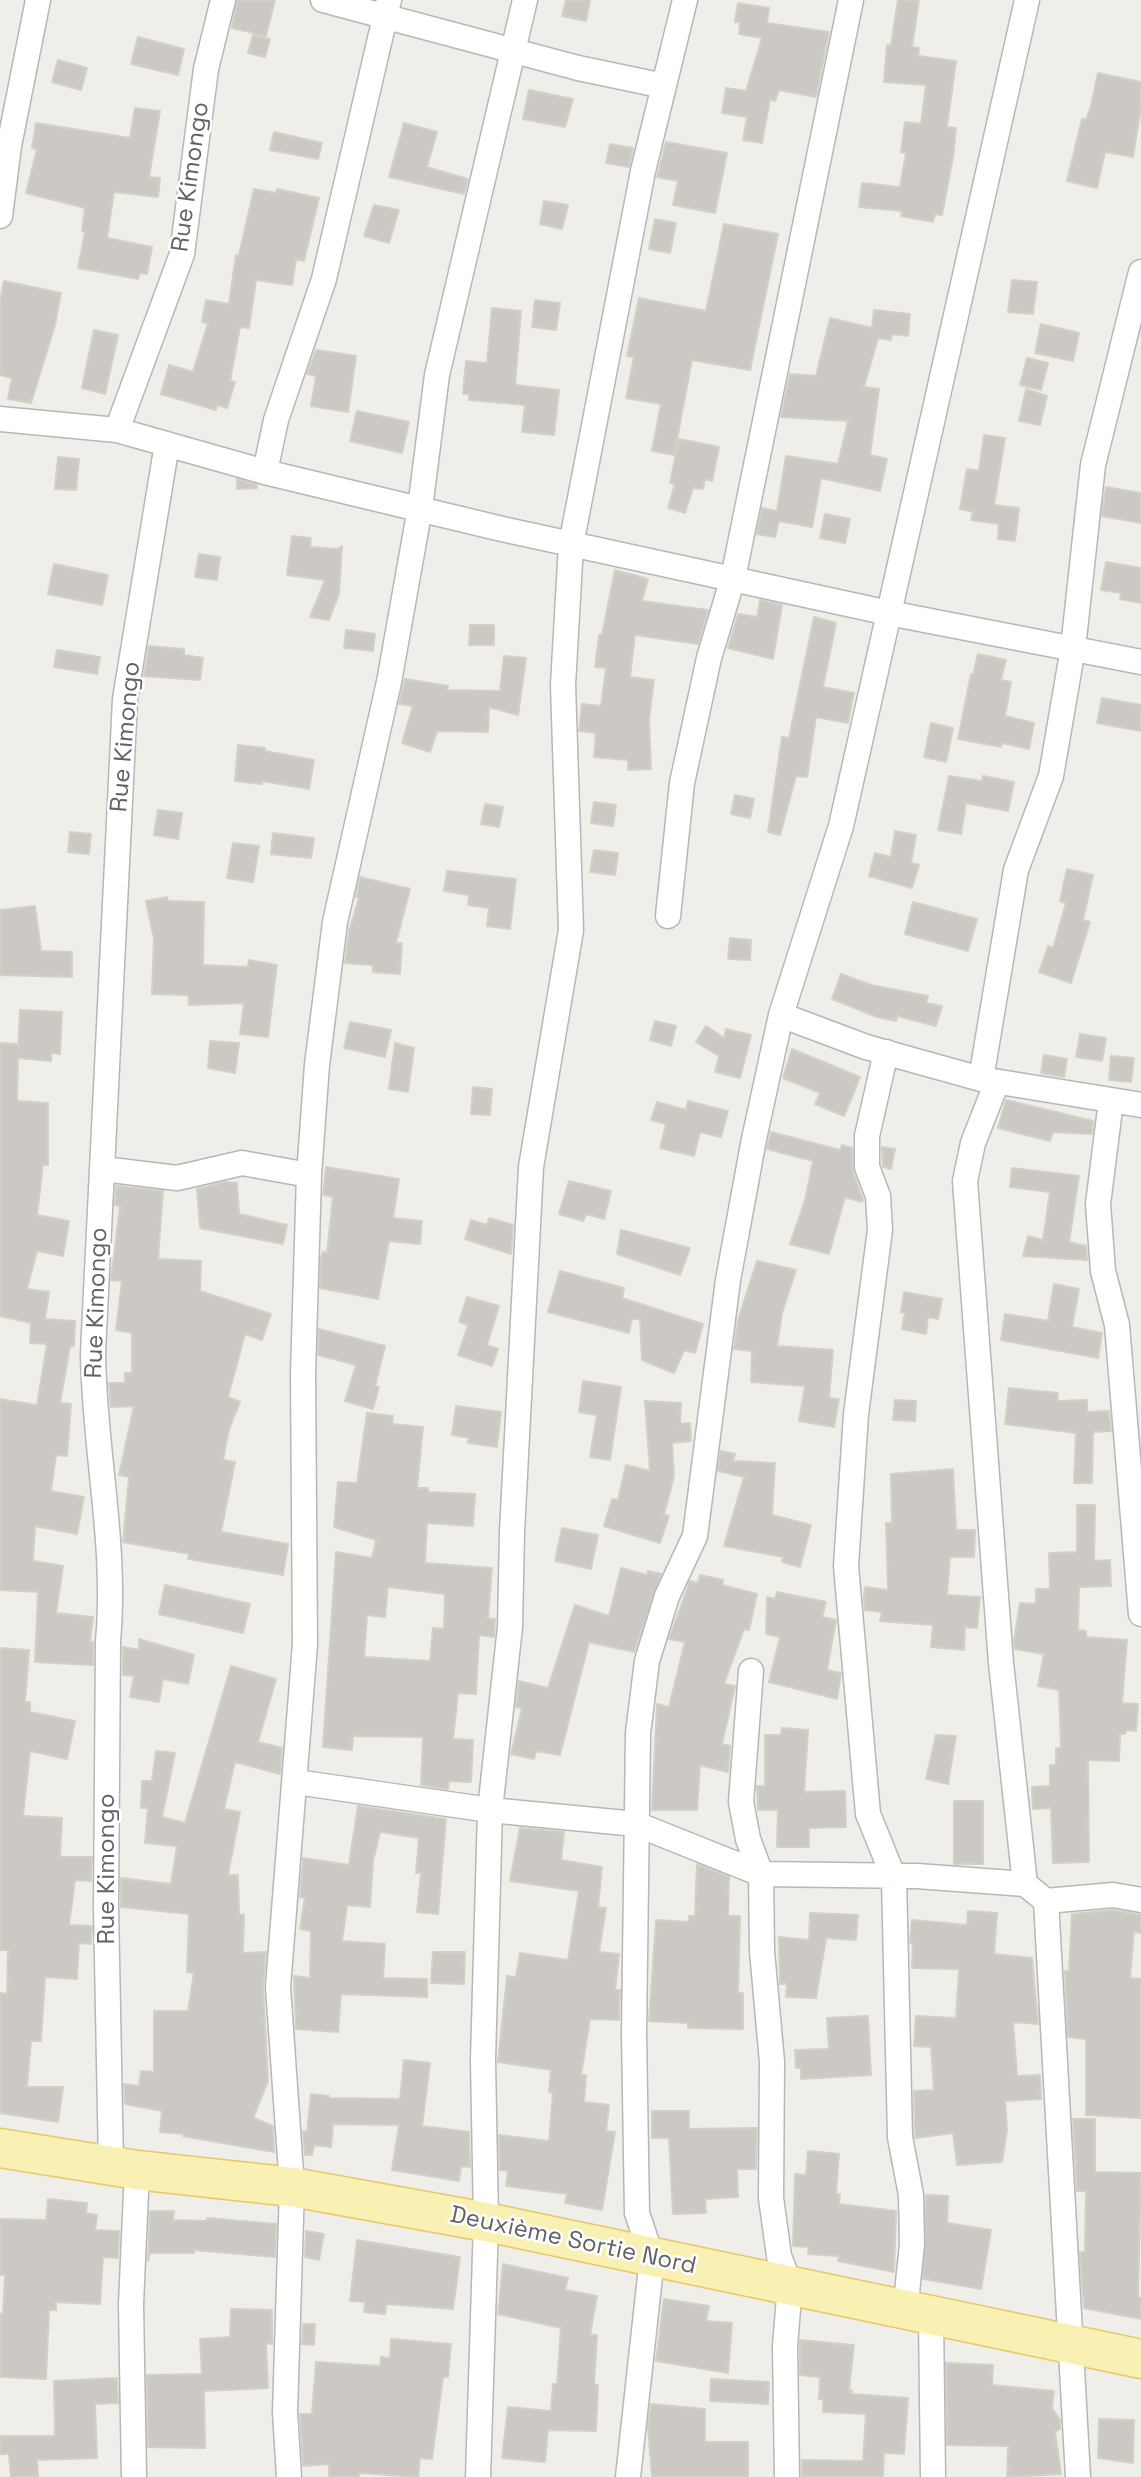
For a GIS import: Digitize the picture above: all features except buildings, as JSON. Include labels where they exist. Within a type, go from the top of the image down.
[{"type":"main road","name":"Deuxième Sortie Nord","points":[[0,2148],[124,2167],[292,2187],[486,2222],[790,2285],[918,2315],[1141,2359]]},
{"type":"street","points":[[0,216],[9,146],[38,0]]},
{"type":"street","name":"Rue Kimongo","points":[[117,430],[182,254],[206,69],[223,0]]},
{"type":"street","points":[[323,0],[387,8],[514,50],[664,86]]},
{"type":"street","points":[[289,2477],[285,2412],[292,2187],[278,1987],[305,1644],[303,1374],[309,1175],[317,1065],[335,922],[389,682],[420,508],[437,375],[525,0]]},
{"type":"street","points":[[478,2477],[486,2222],[483,2060],[490,1811],[510,1627],[512,1532],[531,1167],[571,930],[563,685],[571,545],[643,171],[685,0]]},
{"type":"street","points":[[668,916],[682,783],[709,658],[733,578],[851,0]]},
{"type":"street","points":[[628,2477],[652,2258],[637,2213],[636,1825],[638,1733],[648,1661],[667,1596],[695,1536],[728,1280],[781,1015],[841,826],[1027,0]]},
{"type":"street","points":[[265,472],[276,421],[324,279],[387,8]]},
{"type":"street","points":[[1025,1884],[1001,1662],[965,1181],[989,1081],[1016,870],[1051,776],[1073,648],[1093,465],[1141,272]]},
{"type":"street","points":[[0,419],[117,430],[265,472],[571,545],[889,613],[1141,662]]},
{"type":"street","name":"Rue Kimongo","points":[[134,2477],[131,2304],[106,1907],[108,1642],[112,1602],[93,1364],[112,920],[125,699],[167,444]]},
{"type":"street","points":[[781,1015],[886,1052],[989,1081],[1141,1105]]},
{"type":"street","points":[[886,1052],[867,1136],[867,1167],[878,1196],[880,1230],[856,1414],[846,1566],[868,1814],[894,1878],[900,2137],[911,2195],[912,2244],[933,2477]]},
{"type":"street","points":[[1111,1101],[1098,1203],[1103,1271],[1117,1325],[1141,1614]]},
{"type":"street","points":[[103,1169],[177,1178],[243,1163],[309,1175]]},
{"type":"street","points":[[751,1671],[741,1802],[748,1839],[761,1874],[762,1951],[772,2062],[771,2198],[779,2256],[790,2285],[785,2346],[786,2477]]},
{"type":"street","points":[[296,1782],[490,1811],[636,1825],[761,1874],[894,1878],[917,1876],[1025,1884],[1046,1901],[1113,1895],[1141,1900]]},
{"type":"street","points":[[1046,1901],[1079,2477]]}]
